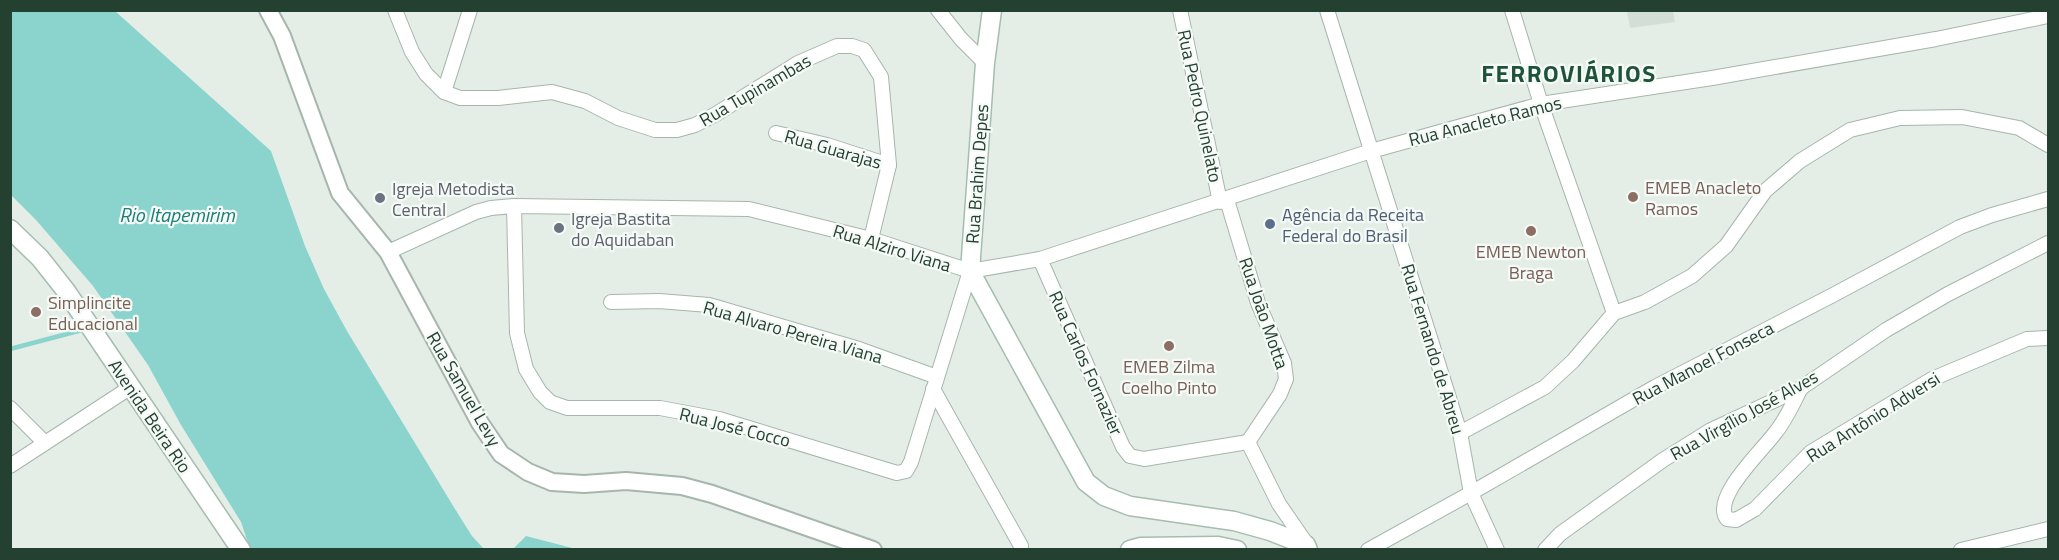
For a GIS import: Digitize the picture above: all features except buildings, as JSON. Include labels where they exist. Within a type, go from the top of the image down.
[{"type":"main road","name":"Rua Brahim Depes","points":[[970,271],[985,63],[992,10]]},
{"type":"main road","name":"Avenida Beira Rio","points":[[10,229],[40,258],[66,291],[241,549]]},
{"type":"main road","name":"Rua Alziro Viana","points":[[970,271],[1086,482],[1104,496],[1130,506],[1234,521],[1270,531],[1310,548]]},
{"type":"main road","points":[[1130,549],[1207,546],[1237,549]]},
{"type":"street","name":"Rua Samuel Levy","points":[[268,10],[282,36],[340,194],[388,252],[480,423],[501,454],[528,472],[552,482],[584,484],[626,481],[682,486],[722,497],[873,549]]},
{"type":"street","points":[[395,10],[412,52],[426,74],[444,92],[470,10]]},
{"type":"street","points":[[938,10],[961,39],[985,63]]},
{"type":"street","name":"Rua Pedro Quinelato","points":[[1180,10],[1224,201]]},
{"type":"street","name":"Rua Fernando de Abreu","points":[[1327,10],[1460,433],[1471,493],[1497,549]]},
{"type":"street","points":[[1512,10],[1541,104],[1614,313]]},
{"type":"street","name":"Rua Anacleto Ramos","points":[[970,271],[1040,260],[1371,151],[1541,104],[1712,78],[1936,39],[2049,15]]},
{"type":"street","name":"Rua Tupinambas","points":[[444,92],[460,98],[498,98],[552,92],[585,101],[618,118],[645,127],[655,130],[677,130],[695,125],[716,114],[798,63],[837,46],[852,46],[864,50],[881,77],[889,165],[871,239]]},
{"type":"street","points":[[1460,433],[1545,387],[1573,361],[1614,313],[1645,302],[1692,276],[1726,246],[1765,191],[1800,161],[1850,130],[1900,118],[1962,117],[2019,128],[2049,146]]},
{"type":"street","name":"Rua Guarajas","points":[[776,133],[827,145],[889,165]]},
{"type":"street","name":"Rua Manoel Fonseca","points":[[1368,549],[1471,493],[1655,387],[1960,227],[1992,215],[2049,199]]},
{"type":"street","name":"Rua João Motta","points":[[1224,201],[1258,303],[1284,363],[1286,379],[1280,394],[1248,442]]},
{"type":"street","name":"Rua Alziro Viana","points":[[388,252],[476,212],[491,208],[514,206],[749,209],[871,239],[970,271]]},
{"type":"street","name":"Rua José Cocco","points":[[514,206],[517,333],[526,369],[540,392],[550,402],[567,408],[660,408],[719,419],[897,473],[906,471]]},
{"type":"street","name":"Rua Virgílio José Alves","points":[[1545,549],[1560,534],[1663,460],[1711,430],[1801,388],[1886,330],[1948,294],[2049,243]]},
{"type":"street","name":"Rua Carlos Fornazier","points":[[1040,260],[1123,447],[1130,456],[1144,459],[1248,442]]},
{"type":"street","name":"Rua Brahim Depes","points":[[906,471],[911,462],[970,271]]},
{"type":"street","name":"Rua Alvaro Pereira Viana","points":[[611,302],[659,301],[709,305],[859,349],[935,383]]},
{"type":"street","name":"Rua Antônio Adversi","points":[[1801,388],[1777,431],[1730,488],[1723,508],[1727,519],[1736,520],[1755,509],[1811,452],[1932,379],[2026,339],[2049,338]]},
{"type":"street","points":[[935,383],[1021,546]]},
{"type":"street","points":[[10,466],[131,387]]},
{"type":"street","points":[[10,408],[45,443]]},
{"type":"street","points":[[1248,442],[1279,504],[1310,548]]},
{"type":"street","points":[[1961,549],[2049,529]]},
{"type":"shaded area","points":[[1627,11],[1673,11],[1675,22],[1630,28]]},
{"type":"water","name":"Rio Itapemirim","points":[[10,11],[115,11],[271,151],[305,246],[324,289],[455,509],[472,536],[484,549],[250,549],[241,522],[181,425],[148,365],[93,286],[36,220],[11,195]]},
{"type":"water","points":[[526,536],[576,549],[513,549]]},
{"type":"waterway","points":[[10,349],[86,329]]},
{"type":"place","name":"EMEB Anacleto Ramos","points":[[1633,197]]},
{"type":"place","name":"Igreja Metodista Central","points":[[380,198]]},
{"type":"place","name":"Agência da Receita Federal do Brasil","points":[[1270,224]]},
{"type":"place","name":"Igreja Bastita do Aquidaban","points":[[559,228]]},
{"type":"place","name":"EMEB Newton Braga","points":[[1531,231]]},
{"type":"place","name":"Simplincite Educacional","points":[[36,312]]},
{"type":"place","name":"EMEB Zilma Coelho Pinto","points":[[1169,346]]},
{"type":"district","name":"FERROVIÁRIOS","points":[[1569,73]]}]
